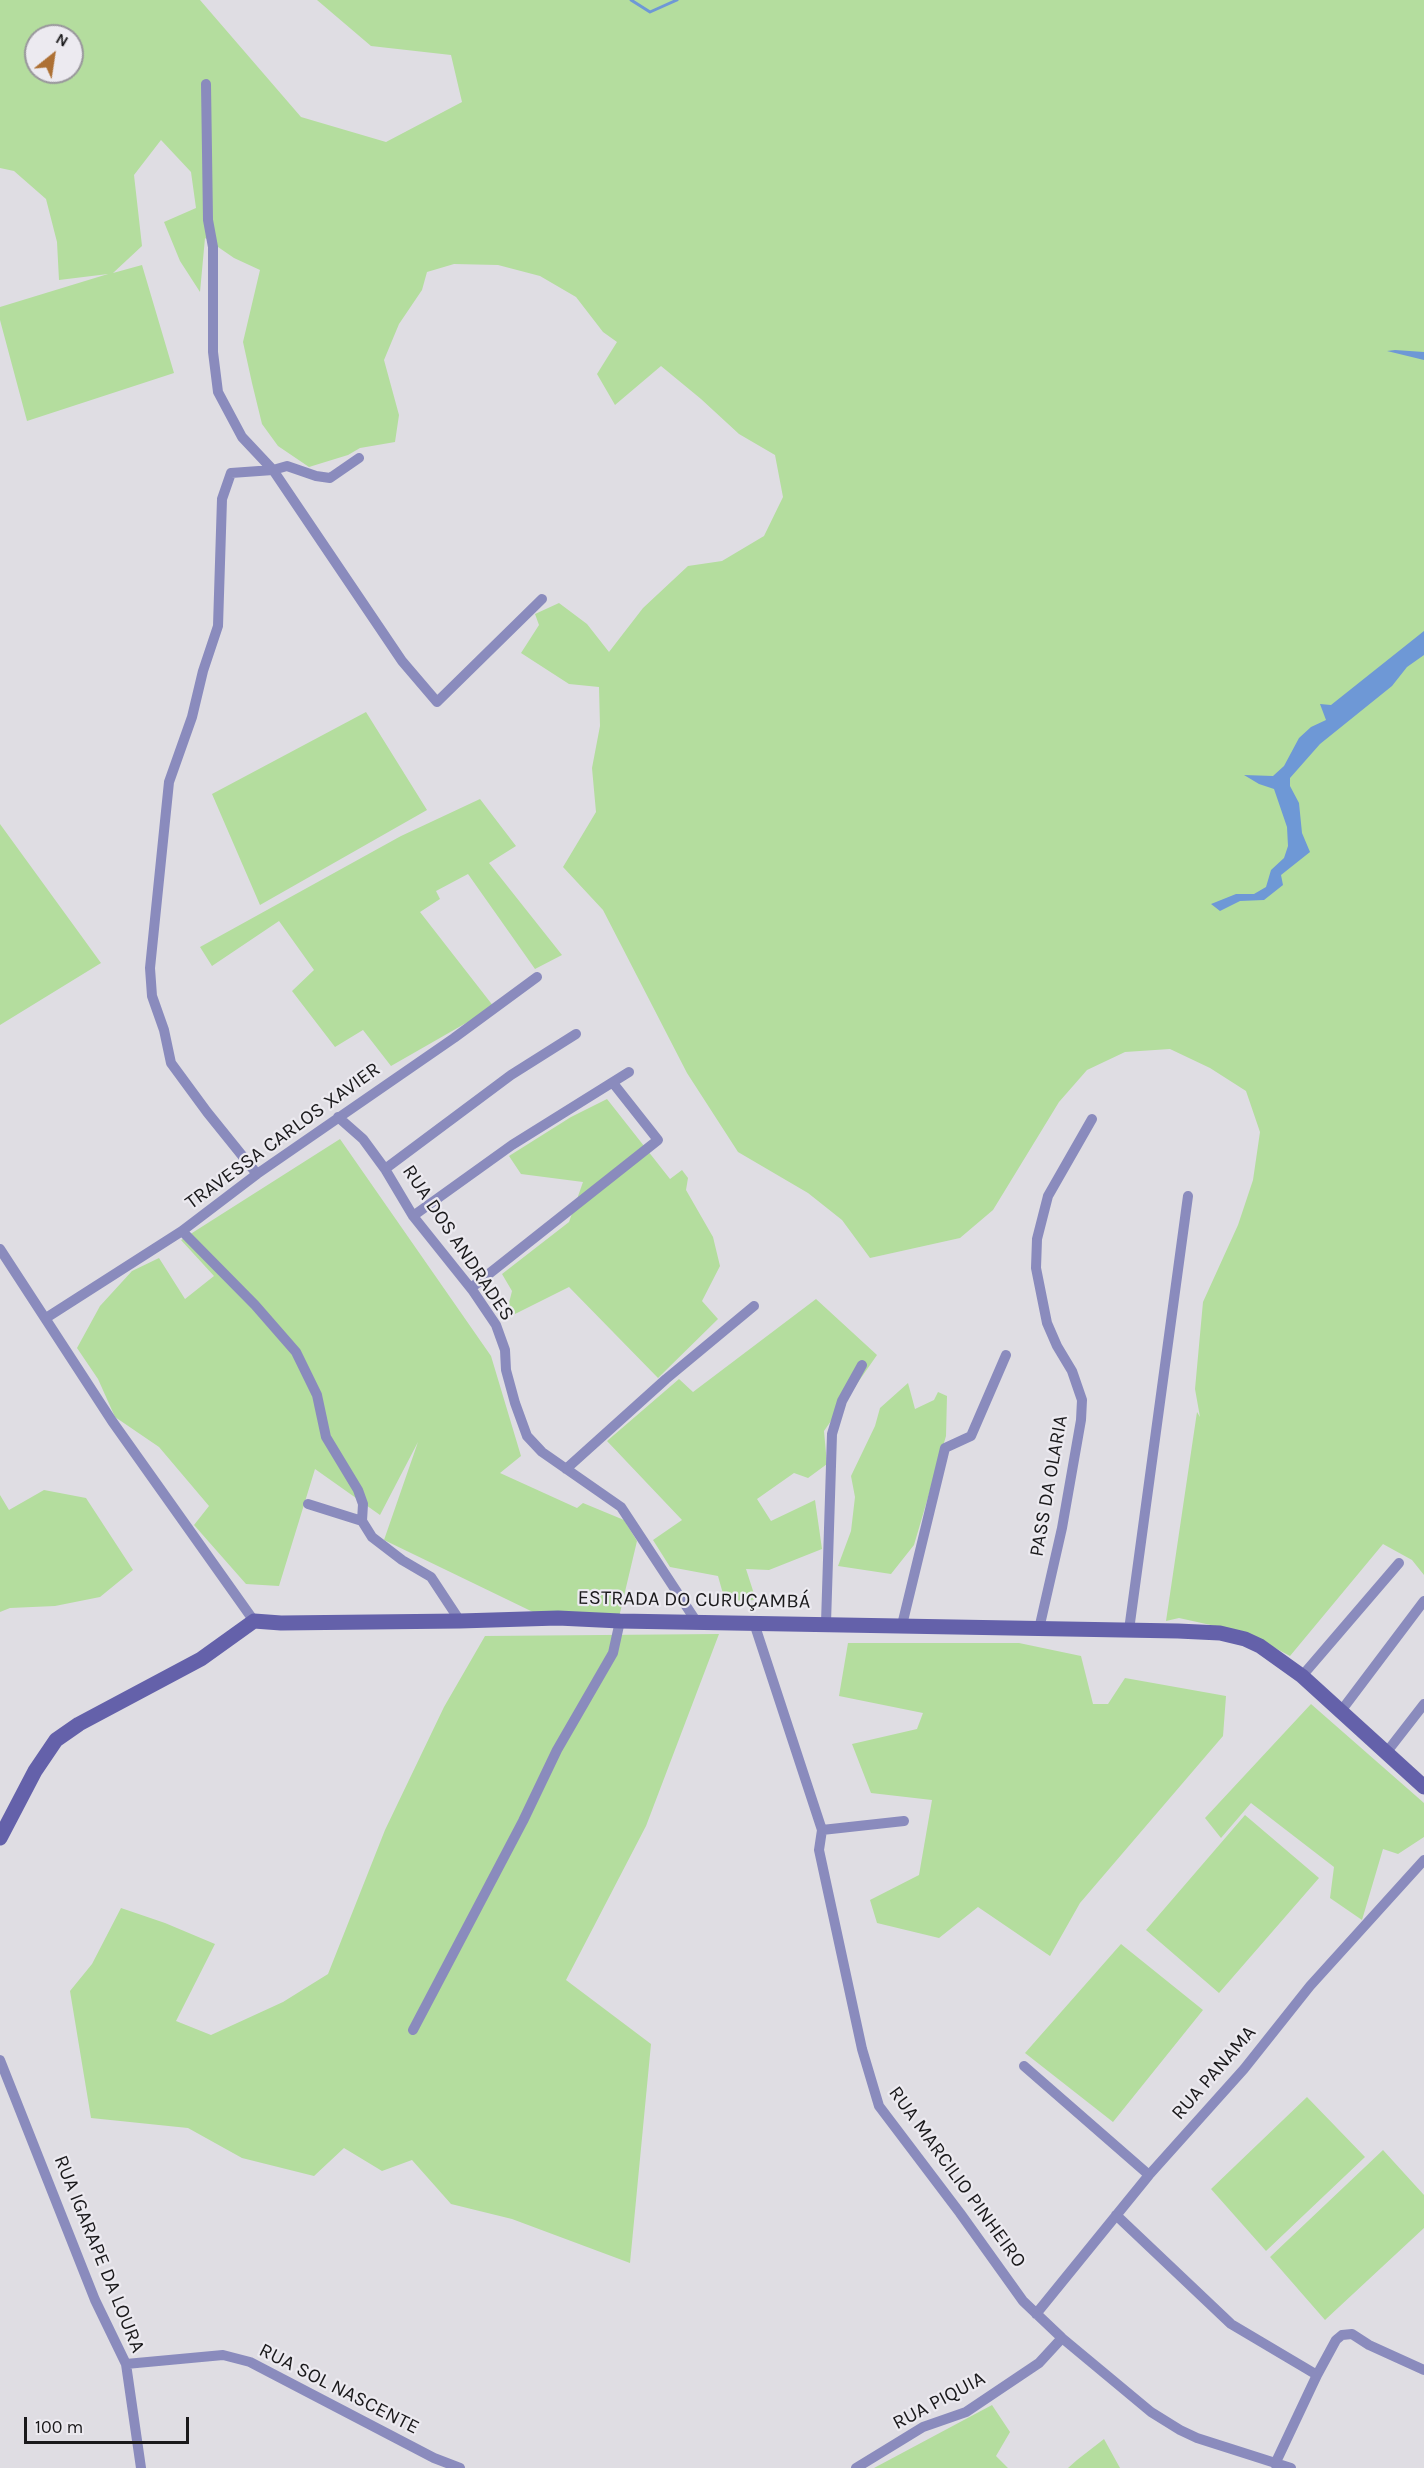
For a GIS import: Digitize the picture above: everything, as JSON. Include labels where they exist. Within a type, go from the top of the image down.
[{"type":"street","points":[[206,84],[208,220],[213,247],[213,352],[218,392],[242,437],[273,470],[402,661],[437,702],[542,599]]},
{"type":"street","points":[[258,1174],[171,1064],[164,1030],[152,996],[150,968],[169,782],[192,717],[203,671],[218,626],[222,500],[231,472],[273,470],[287,466],[316,476],[330,478],[359,458]]},
{"type":"street","name":"TRAVESSA CARLOS XAVIER","points":[[46,1318],[182,1231],[258,1174],[454,1038],[537,977]]},
{"type":"street","points":[[385,1169],[511,1075],[576,1034]]},
{"type":"street","points":[[413,1216],[512,1145],[629,1072]]},
{"type":"street","points":[[471,1288],[658,1140],[613,1083]]},
{"type":"street","name":"RUA DOS ANDRADES","points":[[339,1117],[363,1139],[385,1169],[413,1216],[471,1288],[499,1334],[505,1350],[506,1370],[515,1403],[527,1436],[542,1452],[621,1507],[696,1621]]},
{"type":"street","name":"PASS DA OLARIA","points":[[1039,1629],[1062,1528],[1081,1420],[1082,1400],[1072,1371],[1047,1323],[1036,1268],[1037,1239],[1048,1196],[1092,1119]]},
{"type":"street","points":[[1129,1630],[1188,1196]]},
{"type":"street","points":[[182,1231],[255,1305],[296,1353],[317,1395],[326,1437],[358,1490],[363,1504],[363,1521],[372,1537],[382,1546],[431,1577],[460,1621]]},
{"type":"street","points":[[0,1250],[112,1421],[254,1621],[201,1659],[79,1724],[56,1740],[35,1772],[0,1838]]},
{"type":"street","points":[[566,1470],[666,1379],[754,1306]]},
{"type":"street","points":[[902,1625],[945,1448],[971,1436],[1006,1355]]},
{"type":"street","points":[[826,1623],[832,1434],[842,1401],[862,1365]]},
{"type":"street","points":[[308,1504],[363,1521]]},
{"type":"street","points":[[1302,1676],[1399,1563]]},
{"type":"street","points":[[1341,1711],[1424,1601]]},
{"type":"street","name":"ESTRADA DO CURUÇAMBÁ","points":[[254,1621],[281,1623],[558,1618],[1129,1630],[1220,1634],[1245,1639],[1260,1646],[1302,1676],[1424,1787]]},
{"type":"street","points":[[413,2030],[523,1821],[557,1750],[613,1653],[620,1621]]},
{"type":"street","name":"RUA MARCILIO PINHEIRO","points":[[754,1623],[822,1830],[819,1850],[862,2049],[879,2106],[1023,2301],[1062,2338],[1165,2422],[1197,2438],[1291,2468]]},
{"type":"street","points":[[1386,1753],[1424,1704]]},
{"type":"street","points":[[822,1830],[904,1821]]},
{"type":"street","name":"RUA PANAMA","points":[[1036,2314],[1149,2175],[1244,2069],[1310,1986],[1424,1860]]},
{"type":"street","name":"RUA IGARAPE DA LOURA","points":[[0,2060],[4,2081],[95,2300],[126,2364],[141,2468]]},
{"type":"street","points":[[1024,2066],[1149,2175]]},
{"type":"street","points":[[1116,2215],[1231,2324],[1317,2375]]},
{"type":"street","points":[[1275,2464],[1317,2375],[1336,2340],[1342,2335],[1352,2334],[1369,2345],[1424,2370]]},
{"type":"street","name":"RUA PIQUIA","points":[[856,2468],[923,2427],[966,2412],[1039,2363],[1062,2338]]},
{"type":"street","name":"RUA SOL NASCENTE","points":[[126,2364],[223,2355],[250,2362],[434,2458],[460,2468]]},
{"type":"green space","points":[[0,0],[200,0],[301,117],[386,142],[462,102],[451,55],[371,46],[317,0],[1424,0],[1424,1575],[1412,1560],[1383,1544],[1290,1656],[1247,1633],[1179,1618],[1166,1621],[1197,1412],[1200,1417],[1195,1389],[1203,1302],[1238,1225],[1253,1180],[1260,1132],[1246,1091],[1210,1068],[1170,1049],[1125,1052],[1087,1070],[1059,1102],[993,1210],[960,1238],[870,1258],[842,1220],[808,1193],[738,1152],[687,1073],[603,910],[563,867],[596,812],[592,768],[600,726],[599,687],[569,684],[521,653],[539,625],[535,614],[559,603],[587,624],[609,652],[643,608],[688,566],[722,561],[764,536],[783,497],[775,455],[739,434],[661,366],[615,405],[597,374],[617,342],[603,332],[576,297],[540,276],[498,265],[454,264],[427,272],[422,290],[399,324],[384,360],[399,415],[395,442],[360,448],[348,455],[309,467],[278,446],[262,424],[243,342],[260,270],[234,258],[205,238],[200,292],[180,261],[164,222],[196,208],[191,172],[161,140],[134,175],[142,246],[113,273],[142,265],[174,373],[27,421],[0,320],[0,307],[108,274],[59,280],[57,242],[46,199],[14,171],[0,168]]},
{"type":"green space","points":[[366,712],[427,810],[260,905],[212,794]]},
{"type":"green space","points":[[480,799],[516,846],[489,863],[562,955],[535,969],[468,874],[436,891],[440,899],[420,912],[494,1007],[391,1066],[363,1030],[335,1047],[292,991],[314,970],[279,921],[212,966],[200,947],[401,836]]},
{"type":"green space","points":[[0,824],[101,963],[0,1025]]},
{"type":"green space","points":[[607,1099],[670,1179],[682,1170],[688,1178],[686,1190],[713,1237],[720,1266],[702,1301],[718,1319],[658,1378],[569,1287],[505,1319],[512,1291],[502,1274],[569,1222],[583,1182],[521,1174],[509,1156],[571,1117]]},
{"type":"green space","points":[[340,1139],[491,1356],[521,1456],[500,1473],[577,1508],[583,1503],[624,1520],[637,1541],[619,1617],[533,1612],[384,1540],[418,1442],[380,1515],[315,1469],[279,1586],[246,1584],[194,1525],[209,1506],[159,1447],[115,1417],[98,1379],[77,1348],[100,1306],[132,1271],[159,1258],[185,1299],[214,1276],[181,1240]]},
{"type":"green space","points":[[816,1299],[877,1355],[824,1431],[827,1464],[808,1478],[794,1473],[757,1499],[771,1521],[815,1500],[822,1549],[769,1570],[746,1569],[756,1600],[725,1601],[718,1576],[670,1567],[653,1540],[682,1520],[607,1441],[679,1379],[693,1392]]},
{"type":"green space","points":[[908,1383],[915,1409],[934,1400],[938,1392],[947,1396],[946,1436],[914,1545],[891,1574],[838,1566],[851,1531],[855,1497],[851,1476],[875,1426],[880,1408]]},
{"type":"green space","points":[[44,1490],[86,1498],[133,1570],[100,1597],[55,1606],[10,1608],[0,1612],[0,1495],[9,1510]]},
{"type":"green space","points":[[719,1634],[646,1826],[566,1980],[651,2044],[630,2263],[512,2219],[451,2204],[412,2160],[382,2171],[344,2148],[314,2176],[242,2158],[188,2128],[91,2118],[70,1991],[92,1964],[121,1908],[215,1944],[176,2021],[211,2035],[283,2002],[328,1974],[385,1830],[444,1707],[485,1636]]},
{"type":"green space","points":[[848,1643],[1019,1643],[1081,1656],[1093,1704],[1108,1704],[1125,1678],[1226,1696],[1223,1736],[1080,1903],[1050,1956],[978,1907],[939,1938],[877,1923],[870,1900],[919,1875],[932,1800],[871,1793],[852,1744],[917,1729],[923,1713],[839,1696]]},
{"type":"green space","points":[[1311,1704],[1424,1803],[1424,1837],[1398,1854],[1383,1849],[1362,1920],[1330,1898],[1334,1867],[1251,1803],[1221,1838],[1205,1818]]},
{"type":"green space","points":[[1245,1815],[1319,1878],[1219,1993],[1146,1930]]},
{"type":"green space","points":[[1121,1944],[1203,2010],[1113,2122],[1025,2053]]},
{"type":"green space","points":[[1307,2097],[1365,2157],[1266,2251],[1211,2189]]},
{"type":"green space","points":[[1383,2150],[1424,2195],[1424,2228],[1325,2320],[1270,2257]]},
{"type":"green space","points":[[992,2405],[1010,2432],[996,2456],[1008,2468],[874,2468]]},
{"type":"green space","points":[[1104,2439],[1120,2468],[1068,2468],[1077,2460]]},
{"type":"water","points":[[1387,351],[1424,352],[1424,360]]},
{"type":"water","points":[[1424,631],[1424,655],[1407,667],[1392,686],[1320,744],[1290,778],[1290,786],[1299,803],[1302,833],[1310,852],[1281,875],[1283,885],[1264,900],[1240,901],[1220,911],[1211,904],[1236,894],[1254,894],[1266,887],[1271,870],[1284,858],[1288,846],[1287,827],[1274,789],[1259,784],[1244,775],[1273,776],[1284,766],[1299,738],[1311,727],[1326,720],[1320,704],[1331,705]]},
{"type":"waterway","points":[[631,0],[650,12],[677,0]]}]
